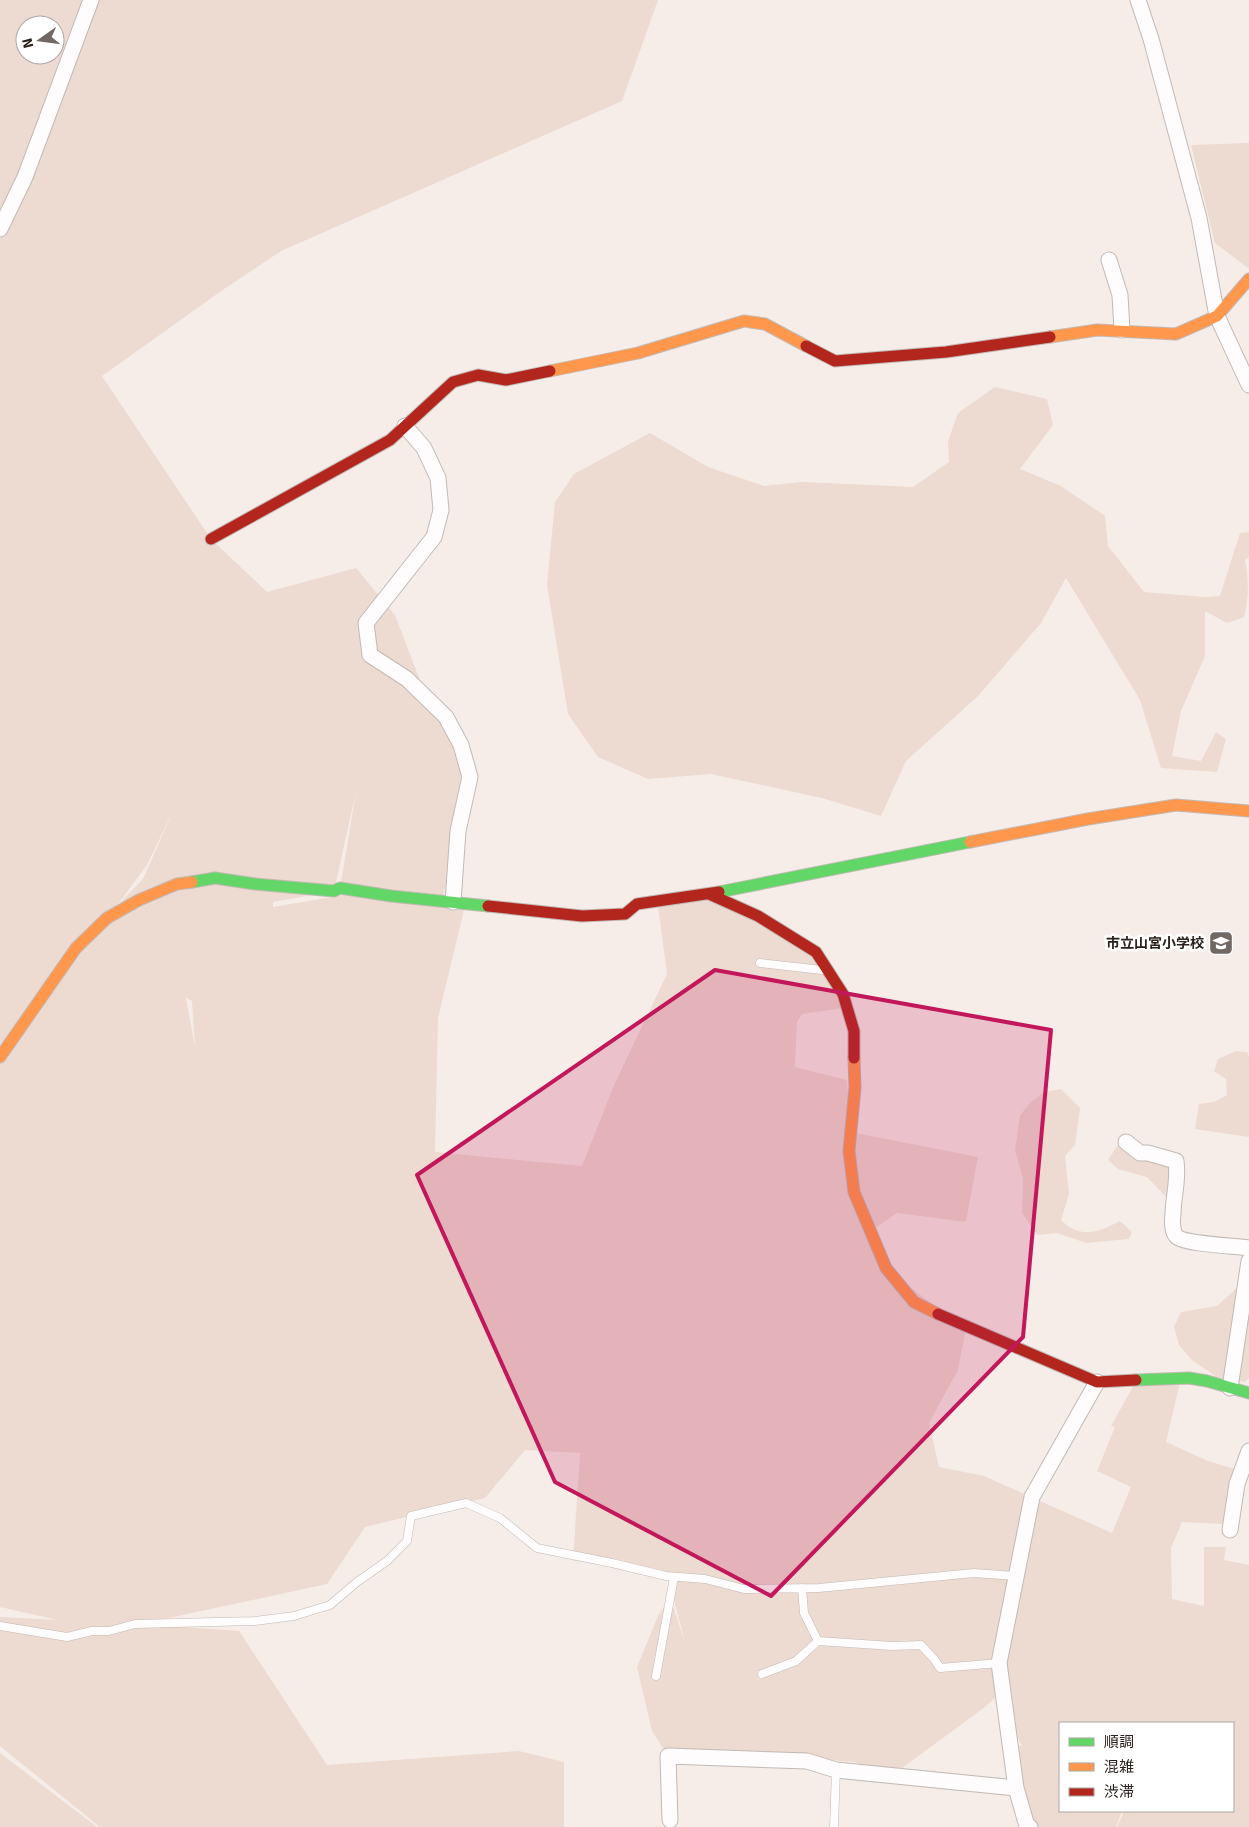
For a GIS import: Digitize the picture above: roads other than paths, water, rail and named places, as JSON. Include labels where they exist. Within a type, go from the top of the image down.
[{"type":"street","points":[[0,228],[25,177],[91,0]]},
{"type":"street","points":[[1138,0],[1151,39],[1199,218],[1217,316],[1249,385]]},
{"type":"street","points":[[1109,260],[1120,295],[1122,330]]},
{"type":"street","points":[[211,539],[390,440],[453,382],[478,375],[506,380],[638,353],[744,322],[766,324],[835,361],[946,352],[1098,330],[1176,334],[1217,316],[1249,279]]},
{"type":"street","points":[[405,426],[424,448],[438,478],[440,510],[434,537],[366,623],[370,655],[407,679],[446,717],[461,745],[470,777],[458,831],[453,902]]},
{"type":"street","points":[[0,1057],[76,948],[107,918],[139,900],[177,884],[215,878],[255,884],[334,891],[340,888],[582,916],[625,914],[637,904],[709,894],[1088,819],[1176,805],[1249,811]]},
{"type":"street","points":[[709,894],[758,916],[816,952],[843,994],[854,1030],[856,1088],[849,1151],[854,1192],[886,1268],[914,1302],[950,1320],[1097,1382],[1189,1378],[1249,1393]]},
{"type":"street","points":[[1126,1142],[1140,1153],[1176,1161],[1178,1178],[1173,1215],[1174,1234],[1177,1238],[1194,1242],[1249,1248]]},
{"type":"street","points":[[1230,1388],[1249,1261]]},
{"type":"street","points":[[1030,1827],[1027,1827],[1016,1788],[999,1663],[1032,1497],[1097,1382]]},
{"type":"street","points":[[1230,1530],[1237,1484],[1249,1451]]},
{"type":"street","points":[[670,1820],[668,1756],[807,1761],[836,1770],[1016,1788]]},
{"type":"lane","points":[[760,963],[828,970]]},
{"type":"lane","points":[[0,1626],[67,1637],[135,1624],[255,1621],[294,1616],[330,1605],[387,1560],[407,1541],[411,1516],[466,1503],[500,1518],[536,1548],[674,1577],[705,1579],[744,1588],[802,1588],[901,1581],[974,1573],[1015,1576]]},
{"type":"lane","points":[[656,1676],[674,1577]]},
{"type":"lane","points":[[802,1588],[804,1613],[818,1640]]},
{"type":"lane","points":[[762,1674],[796,1661],[818,1640],[892,1646],[921,1645],[940,1668],[999,1663]]},
{"type":"lane","points":[[834,1827],[836,1770]]},
{"type":"place","name":"市立山宮小学校","points":[[1221,943]]}]
